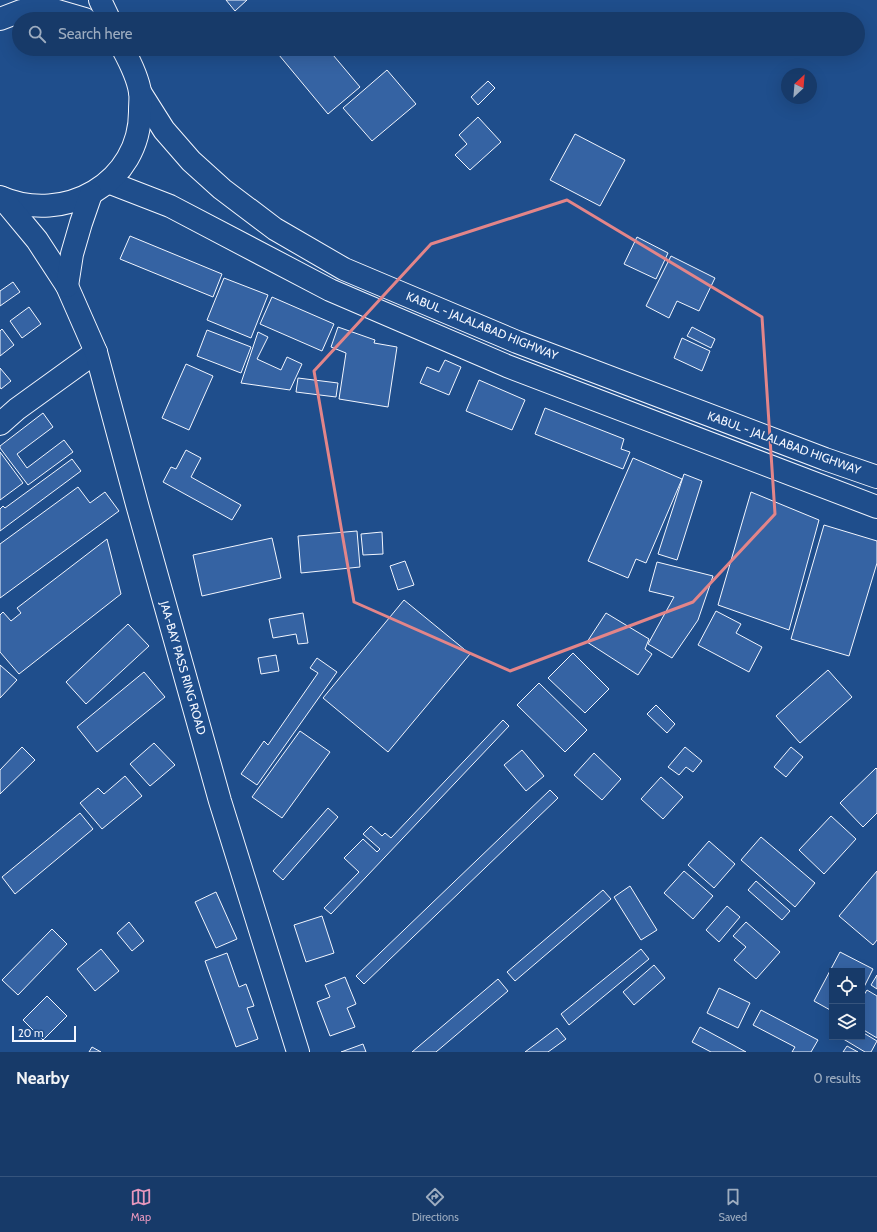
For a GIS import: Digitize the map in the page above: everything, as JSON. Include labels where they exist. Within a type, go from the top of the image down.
[{"type":"main road","points":[[0,6],[3,0]]},
{"type":"main road","points":[[100,0],[106,12]]},
{"type":"main road","points":[[18,12],[54,10],[61,12]]},
{"type":"main road","points":[[0,19],[12,14]]},
{"type":"main road","name":"KABUL - JALALABAD HIGHWAY","points":[[125,56],[140,92],[164,130],[191,161],[222,189],[275,229],[344,269],[517,342],[825,459],[877,477]]},
{"type":"main road","name":"KABUL - JALALABAD HIGHWAY","points":[[1,197],[31,206],[61,205],[99,188],[121,168],[134,146],[140,122],[140,92]]},
{"type":"main road","points":[[68,286],[72,254],[81,223],[99,188],[170,206],[330,290],[506,366],[877,507]]},
{"type":"main road","name":"JAA-BAY PASS RING ROAD","points":[[1,197],[37,240],[68,286],[96,352],[220,801],[298,1052]]},
{"type":"main road","points":[[506,366],[517,342]]},
{"type":"main road","points":[[0,424],[17,409],[96,352]]},
{"type":"highlighted area","points":[[567,200],[762,317],[775,514],[693,602],[510,671],[354,602],[314,371],[431,244]]},
{"type":"building","points":[[226,0],[247,0],[235,11]]},
{"type":"building","points":[[280,56],[334,56],[360,87],[328,114]]},
{"type":"building","points":[[387,70],[416,104],[372,141],[343,108]]},
{"type":"building","points":[[488,81],[495,88],[478,105],[471,97]]},
{"type":"building","points":[[478,117],[501,142],[470,170],[455,155],[467,144],[459,135]]},
{"type":"building","points":[[575,134],[625,160],[600,206],[550,180]]},
{"type":"building","points":[[130,236],[222,274],[213,297],[120,259]]},
{"type":"building","points":[[637,237],[668,253],[656,279],[624,264]]},
{"type":"building","points":[[671,256],[715,278],[699,311],[677,301],[669,318],[646,306]]},
{"type":"building","points":[[224,278],[268,295],[251,338],[207,320]]},
{"type":"building","points":[[13,282],[20,292],[0,306],[0,291]]},
{"type":"building","points":[[272,297],[334,324],[322,351],[260,324]]},
{"type":"building","points":[[29,307],[41,324],[22,338],[10,321]]},
{"type":"building","points":[[338,327],[375,340],[374,343],[397,347],[388,407],[339,399],[346,353],[331,347]]},
{"type":"building","points":[[692,327],[715,339],[711,348],[687,336]]},
{"type":"building","points":[[2,329],[14,345],[0,356],[0,331]]},
{"type":"building","points":[[207,330],[251,347],[241,373],[197,356]]},
{"type":"building","points":[[258,332],[268,337],[257,359],[281,370],[287,357],[302,364],[290,390],[241,383]]},
{"type":"building","points":[[682,338],[710,351],[702,371],[674,358]]},
{"type":"building","points":[[445,360],[461,367],[449,395],[420,383],[427,367],[439,372]]},
{"type":"building","points":[[186,364],[213,376],[189,430],[162,418]]},
{"type":"building","points":[[0,368],[11,381],[1,389],[0,387]]},
{"type":"building","points":[[298,378],[338,383],[336,397],[296,392]]},
{"type":"building","points":[[479,380],[525,400],[512,430],[466,411]]},
{"type":"building","points":[[545,408],[624,439],[621,449],[630,452],[623,469],[535,434]]},
{"type":"building","points":[[43,413],[53,427],[17,454],[27,468],[64,440],[73,452],[28,485],[0,446]]},
{"type":"building","points":[[186,450],[201,458],[191,477],[241,505],[232,520],[163,482],[171,467],[176,469]]},
{"type":"building","points":[[0,452],[23,483],[0,500]]},
{"type":"building","points":[[633,458],[682,479],[646,563],[636,559],[628,578],[588,561]]},
{"type":"building","points":[[72,459],[81,471],[0,531],[0,509],[3,506],[5,508]]},
{"type":"building","points":[[684,474],[702,481],[677,560],[658,554]]},
{"type":"building","points":[[78,487],[90,503],[105,492],[119,511],[0,598],[0,544]]},
{"type":"building","points":[[751,492],[819,520],[789,630],[718,605]]},
{"type":"building","points":[[824,525],[877,541],[877,563],[849,656],[791,639]]},
{"type":"building","points":[[357,531],[360,567],[301,573],[298,536]]},
{"type":"building","points":[[382,532],[383,554],[363,555],[361,534]]},
{"type":"building","points":[[272,538],[281,578],[202,596],[193,555]]},
{"type":"building","points":[[107,539],[121,594],[19,674],[0,652],[0,615],[3,612],[11,621],[21,613],[17,608]]},
{"type":"building","points":[[405,561],[414,585],[398,590],[390,566]]},
{"type":"building","points":[[657,562],[713,576],[698,620],[672,658],[648,644],[674,597],[649,591]]},
{"type":"building","points":[[404,600],[470,654],[388,752],[323,698]]},
{"type":"building","points":[[716,611],[741,624],[736,633],[762,647],[749,672],[698,645]]},
{"type":"building","points":[[303,613],[308,643],[298,644],[296,634],[273,638],[269,619]]},
{"type":"building","points":[[606,613],[649,639],[645,649],[652,654],[638,675],[587,642]]},
{"type":"building","points":[[128,624],[149,646],[86,704],[66,682]]},
{"type":"building","points":[[573,653],[609,689],[585,713],[548,678]]},
{"type":"building","points":[[276,655],[279,671],[261,674],[258,658]]},
{"type":"building","points":[[317,658],[337,672],[257,785],[241,774],[264,741],[268,745],[318,673],[310,668]]},
{"type":"building","points":[[0,665],[17,680],[0,698]]},
{"type":"building","points":[[828,670],[852,697],[800,743],[776,716]]},
{"type":"building","points":[[144,672],[165,697],[97,752],[77,727]]},
{"type":"building","points":[[539,683],[587,730],[565,752],[517,705]]},
{"type":"building","points":[[656,705],[675,724],[667,733],[647,714]]},
{"type":"building","points":[[503,720],[509,726],[331,914],[324,908],[359,872],[344,858],[363,839],[377,852],[380,849],[363,834],[371,826],[382,836],[385,833],[391,838]]},
{"type":"building","points":[[300,731],[330,752],[282,818],[252,797]]},
{"type":"building","points":[[154,743],[175,765],[150,786],[130,764]]},
{"type":"building","points":[[22,747],[35,760],[0,794],[0,770]]},
{"type":"building","points":[[685,747],[702,761],[693,772],[686,767],[679,775],[668,767]]},
{"type":"building","points":[[791,747],[803,757],[786,777],[774,767]]},
{"type":"building","points":[[522,750],[544,776],[526,791],[504,765]]},
{"type":"building","points":[[594,753],[621,779],[602,800],[574,775]]},
{"type":"building","points":[[876,768],[877,813],[863,827],[840,803]]},
{"type":"building","points":[[125,776],[142,796],[102,829],[80,803],[98,788],[104,794]]},
{"type":"building","points":[[661,777],[683,797],[663,819],[641,799]]},
{"type":"building","points":[[550,790],[558,798],[364,984],[356,976]]},
{"type":"building","points":[[328,808],[338,817],[283,880],[273,871]]},
{"type":"building","points":[[80,813],[93,829],[15,894],[2,877]]},
{"type":"building","points":[[831,816],[856,839],[824,874],[799,850]]},
{"type":"building","points":[[761,837],[815,883],[795,907],[741,860]]},
{"type":"building","points":[[709,841],[735,864],[714,888],[688,865]]},
{"type":"building","points":[[684,871],[713,896],[693,919],[664,893]]},
{"type":"building","points":[[877,871],[877,940],[873,945],[839,916]]},
{"type":"building","points":[[756,881],[790,911],[782,920],[748,890]]},
{"type":"building","points":[[630,886],[657,930],[641,940],[614,897]]},
{"type":"building","points":[[603,890],[611,899],[515,981],[507,972]]},
{"type":"building","points":[[216,892],[237,939],[216,948],[195,902]]},
{"type":"building","points":[[727,906],[740,917],[719,942],[706,930]]},
{"type":"building","points":[[322,916],[334,953],[306,962],[294,925]]},
{"type":"building","points":[[129,922],[144,941],[132,951],[117,933]]},
{"type":"building","points":[[746,922],[780,952],[756,979],[734,960],[746,947],[733,936]]},
{"type":"building","points":[[52,929],[67,944],[18,995],[2,980]]},
{"type":"building","points":[[101,949],[119,971],[95,991],[77,969]]},
{"type":"building","points":[[641,949],[649,959],[569,1025],[561,1014]]},
{"type":"building","points":[[840,952],[873,969],[865,985],[865,968],[832,968]]},
{"type":"building","points":[[227,953],[239,987],[246,984],[254,1006],[247,1008],[258,1039],[236,1047],[205,961]]},
{"type":"building","points":[[654,965],[665,978],[634,1005],[623,992]]},
{"type":"building","points":[[829,973],[829,1009],[814,1001]]},
{"type":"building","points":[[877,975],[877,989],[871,985]]},
{"type":"building","points":[[345,977],[356,1004],[347,1008],[355,1027],[330,1036],[317,1002],[330,997],[325,985]]},
{"type":"building","points":[[498,979],[508,991],[436,1052],[412,1052]]},
{"type":"building","points":[[719,988],[750,1003],[738,1028],[707,1013]]},
{"type":"building","points":[[867,990],[877,996],[877,1038],[865,1031],[865,993]]},
{"type":"building","points":[[47,996],[67,1016],[43,1040],[23,1020]]},
{"type":"building","points":[[761,1010],[818,1040],[811,1052],[792,1052],[795,1047],[753,1025]]},
{"type":"building","points":[[700,1027],[746,1052],[711,1052],[692,1042]]},
{"type":"building","points":[[557,1028],[566,1039],[548,1052],[525,1052]]},
{"type":"building","points":[[865,1034],[877,1041],[871,1052],[865,1052],[845,1040],[865,1040]]},
{"type":"building","points":[[363,1044],[366,1052],[341,1052]]},
{"type":"building","points":[[847,1046],[858,1052],[843,1052]]},
{"type":"building","points":[[92,1047],[101,1052],[89,1052]]}]
